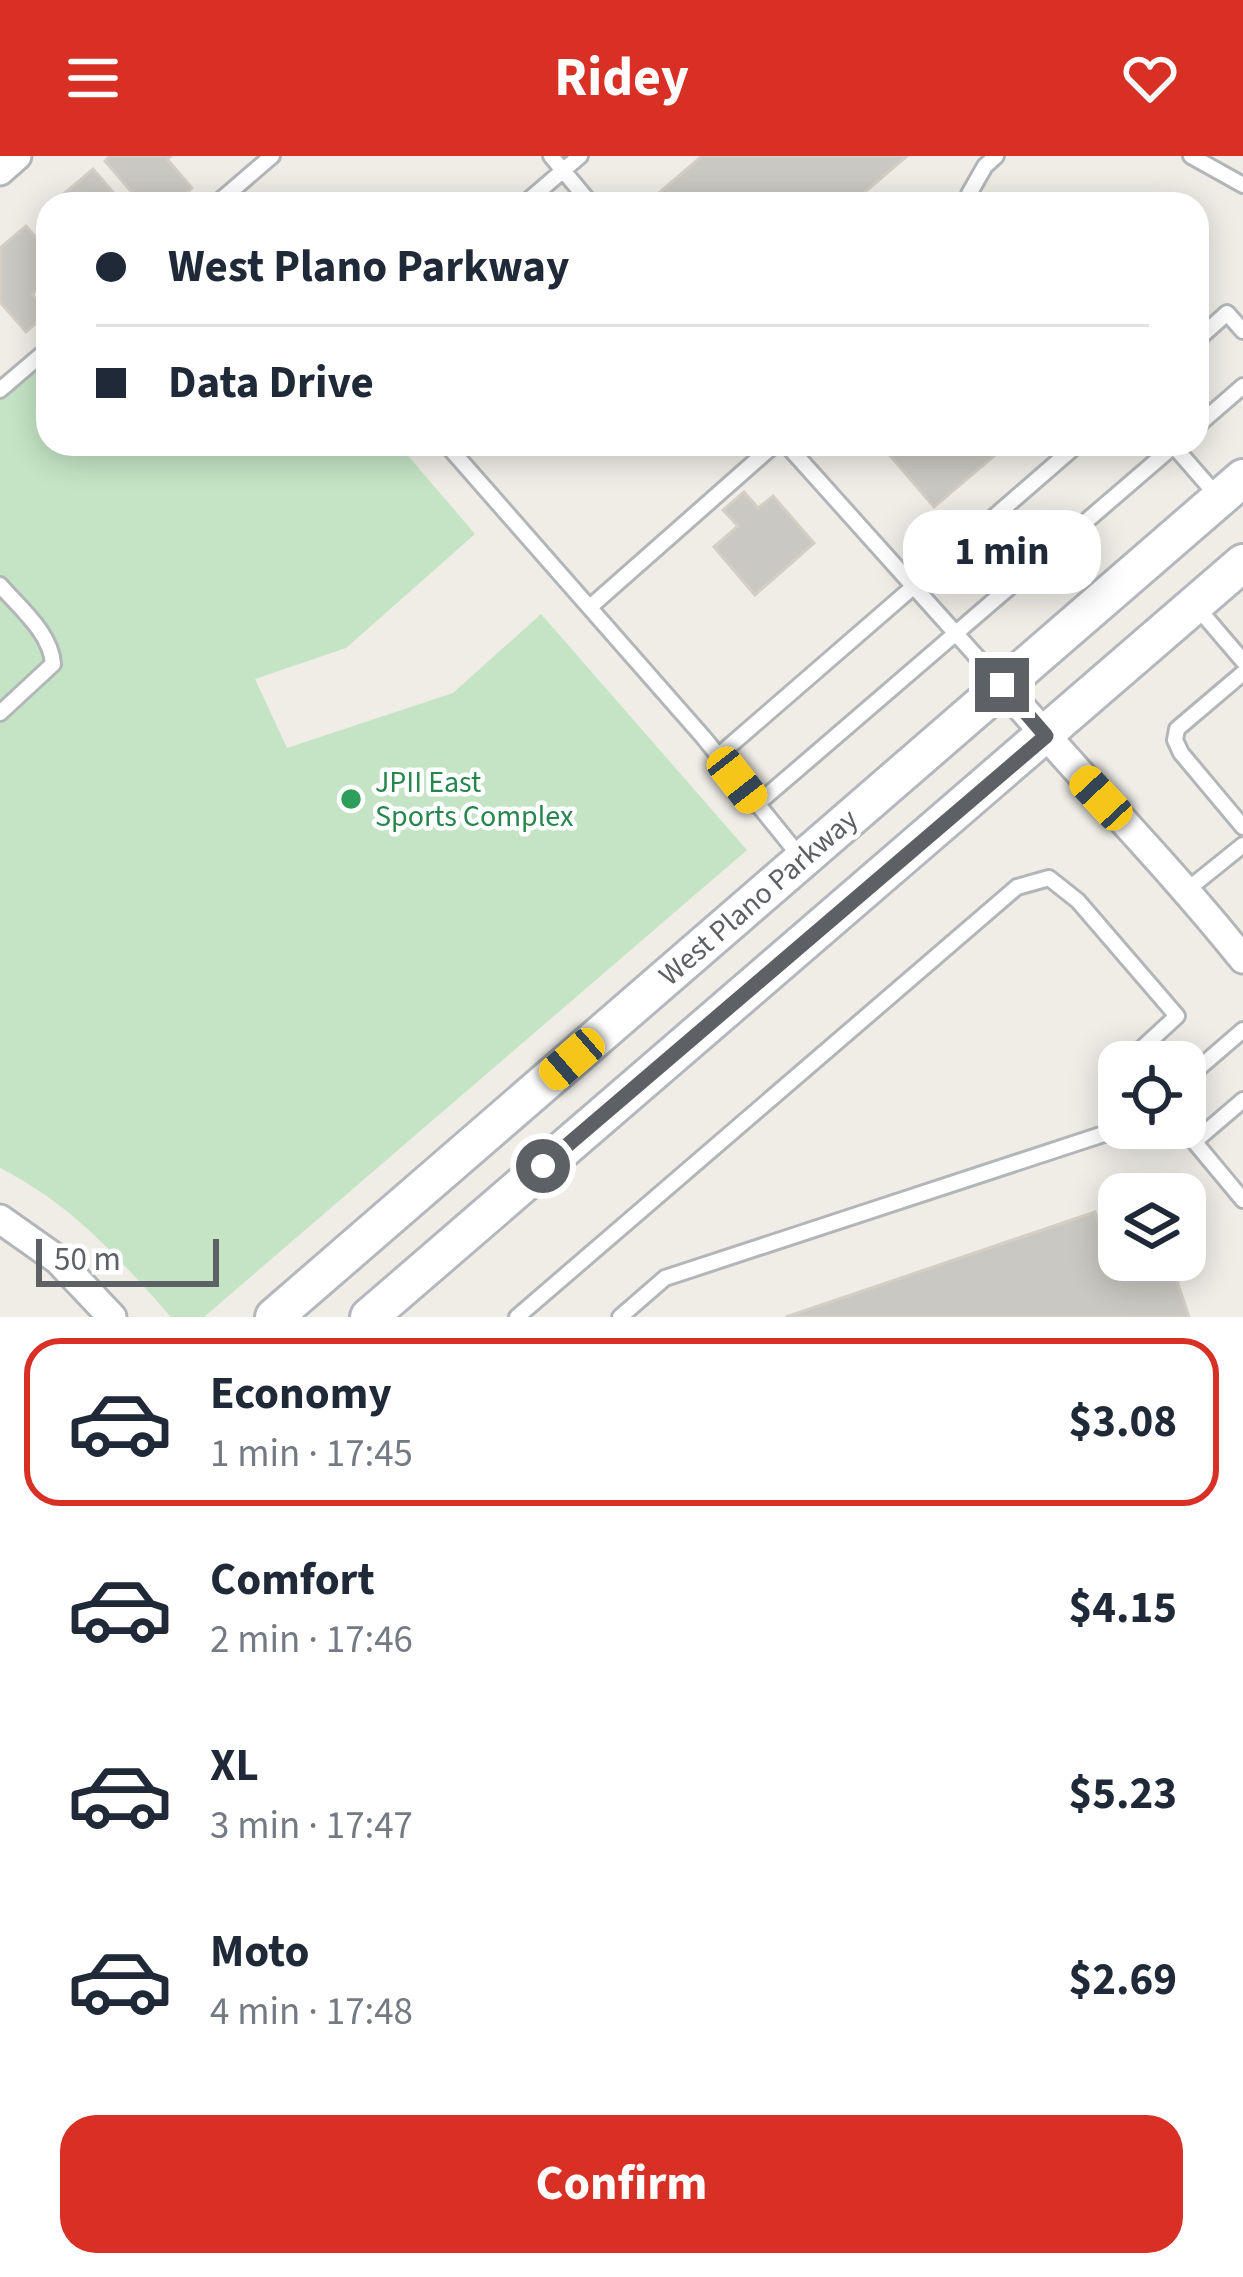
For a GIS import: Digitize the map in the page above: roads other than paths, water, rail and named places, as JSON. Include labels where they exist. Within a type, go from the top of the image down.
[{"type":"main road","name":"West Plano Parkway","points":[[274,1317],[1231,488]]},
{"type":"main road","points":[[369,1317],[1243,563]]},
{"type":"main road","points":[[572,1059],[612,1106]]},
{"type":"street","points":[[0,171],[17,156]]},
{"type":"street","points":[[1002,685],[1243,959]]},
{"type":"street","points":[[0,1219],[58,1260],[112,1317]]},
{"type":"lane","points":[[230,192],[272,156]]},
{"type":"lane","points":[[551,156],[581,192]]},
{"type":"lane","points":[[538,192],[580,156]]},
{"type":"lane","points":[[970,192],[996,156]]},
{"type":"lane","points":[[1191,156],[1243,184]]},
{"type":"lane","points":[[1209,329],[1227,313],[1243,331]]},
{"type":"lane","points":[[0,390],[36,359]]},
{"type":"lane","points":[[1209,416],[1243,386]]},
{"type":"lane","points":[[457,456],[802,859]]},
{"type":"lane","points":[[590,607],[761,456]]},
{"type":"lane","points":[[797,456],[1002,685]]},
{"type":"lane","points":[[718,756],[1064,456]]},
{"type":"lane","points":[[757,805],[1161,456]]},
{"type":"lane","points":[[1189,456],[1231,488]]},
{"type":"lane","points":[[0,585],[45,638],[53,664],[0,713]]},
{"type":"lane","points":[[1195,604],[1243,661]]},
{"type":"lane","points":[[1243,673],[1177,729],[1174,740],[1243,827]]},
{"type":"lane","points":[[1187,890],[1243,845]]},
{"type":"lane","points":[[518,1317],[1018,887],[1049,878],[1078,901],[1177,1016],[1150,1041]]},
{"type":"lane","points":[[1206,1062],[1243,1030]]},
{"type":"lane","points":[[1206,1132],[1243,1100]]},
{"type":"lane","points":[[620,1317],[665,1278],[1098,1136]]},
{"type":"lane","points":[[1200,1149],[1243,1200]]},
{"type":"place","name":"JPII East Sports Complex","points":[[351,799]]}]
